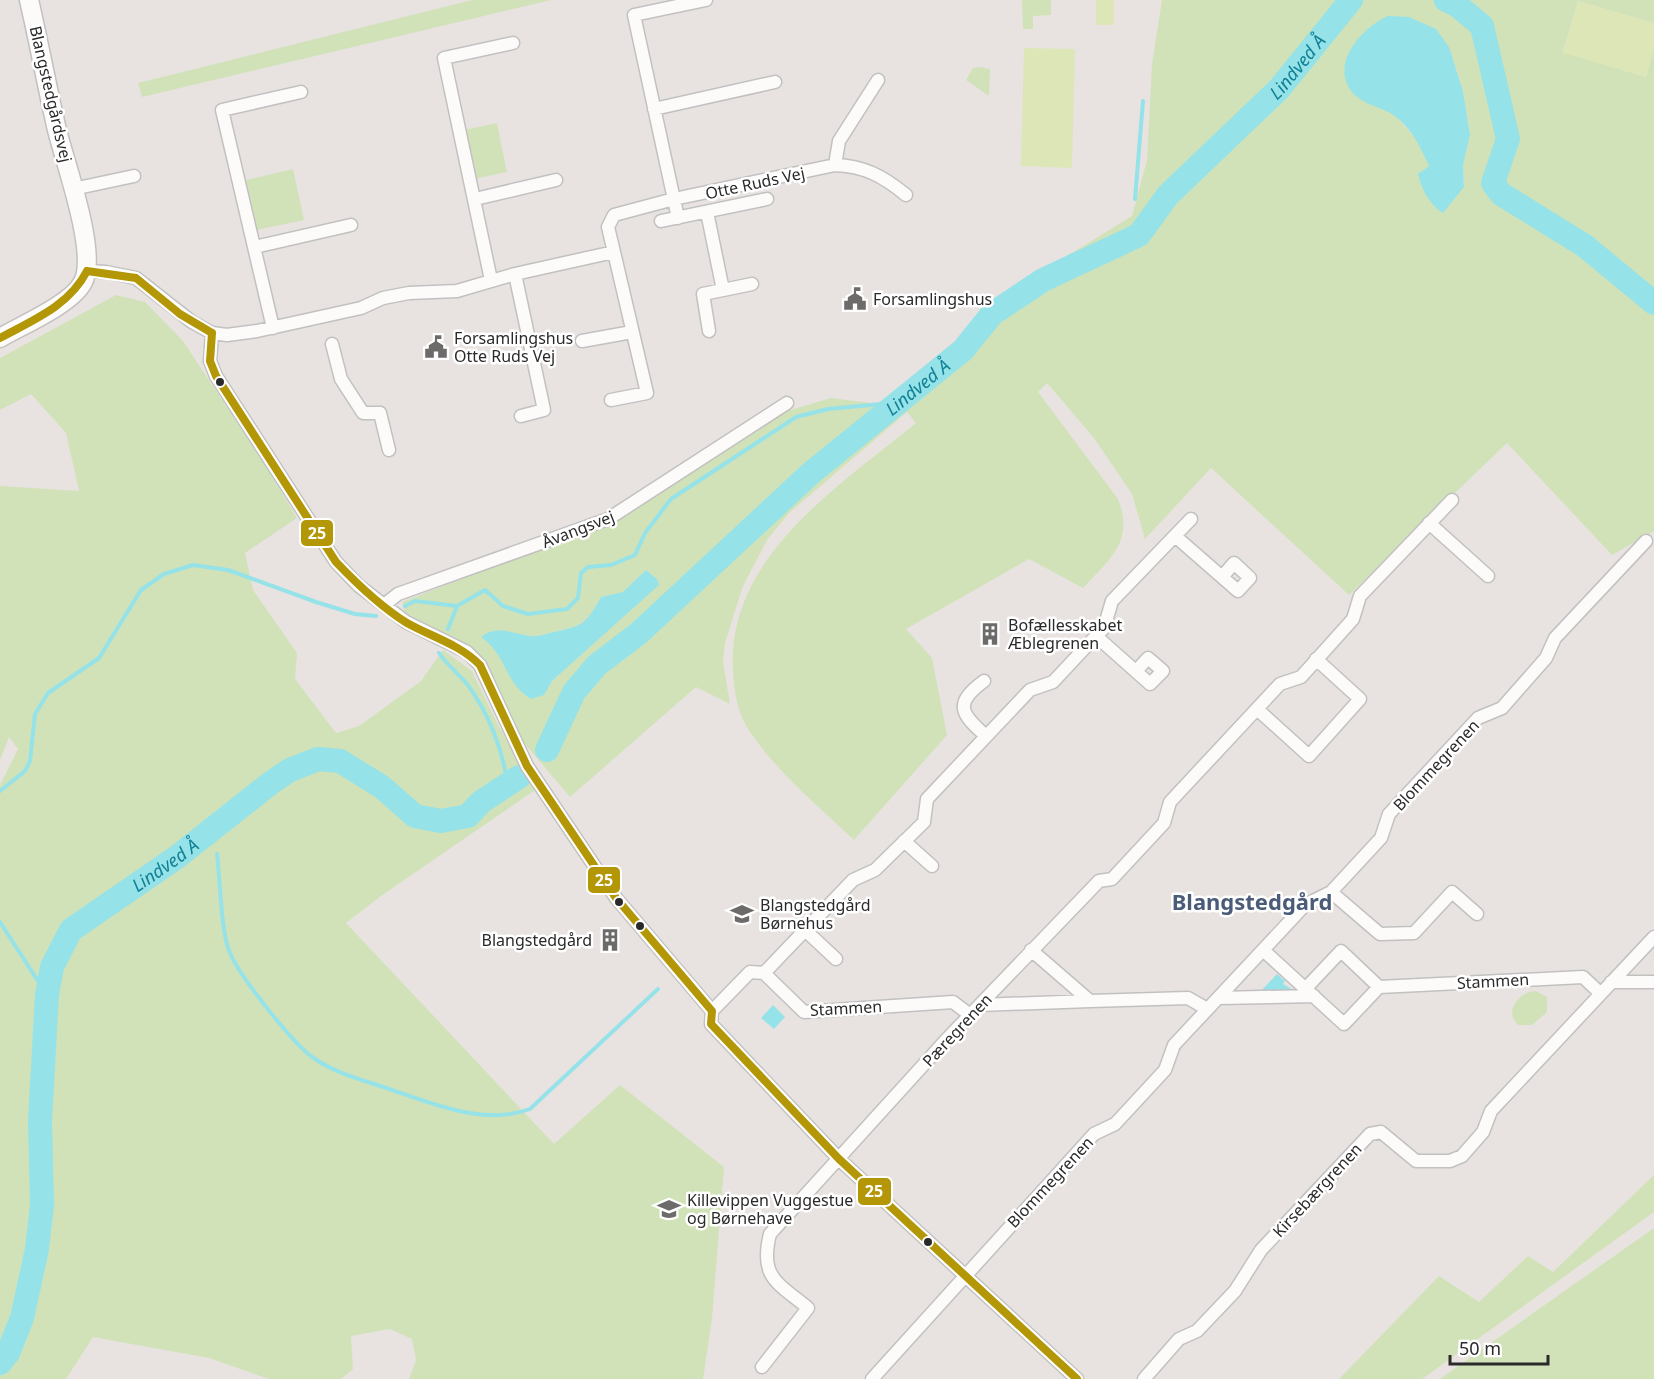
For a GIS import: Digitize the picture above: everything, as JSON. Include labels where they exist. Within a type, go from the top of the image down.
[{"type":"street","name":"Blangstedgårdsvej","points":[[29,0],[84,234],[87,271]]},
{"type":"street","points":[[678,218],[634,15],[706,0]]},
{"type":"street","points":[[491,280],[444,58],[513,43]]},
{"type":"street","points":[[835,165],[839,141],[878,80]]},
{"type":"street","points":[[654,109],[775,82]]},
{"type":"street","points":[[273,328],[222,110],[301,92]]},
{"type":"street","name":"Otte Ruds Vej","points":[[612,400],[647,393],[608,227],[614,215],[674,199],[835,165],[854,166],[870,171],[888,180],[906,195]]},
{"type":"street","points":[[73,189],[134,176]]},
{"type":"street","points":[[475,199],[556,180]]},
{"type":"street","name":"Otte Ruds Vej","points":[[661,221],[767,199]]},
{"type":"street","name":"Otte Ruds Vej","points":[[707,212],[723,290]]},
{"type":"street","points":[[255,247],[351,225]]},
{"type":"street","points":[[0,338],[67,298],[79,288],[87,271],[136,278],[180,314],[212,333],[242,334],[361,308],[382,298],[410,292],[458,291],[491,280],[614,252]]},
{"type":"street","points":[[515,274],[544,410],[521,416]]},
{"type":"street","points":[[709,331],[703,294],[752,284]]},
{"type":"street","points":[[582,341],[632,332]]},
{"type":"street","points":[[212,333],[210,361],[216,376],[336,562],[350,578],[406,622],[459,648],[480,665],[527,766],[616,898],[712,1011]]},
{"type":"street","points":[[332,344],[341,379],[363,413],[380,413],[389,450]]},
{"type":"street","name":"Åvangsvej","points":[[384,604],[398,594],[608,519],[786,403]]},
{"type":"street","name":"Pæregrenen","points":[[762,1367],[808,1308],[775,1280],[766,1267],[770,1234],[1031,950],[1099,881],[1112,879],[1128,862],[1164,823],[1170,802],[1280,684],[1301,677],[1353,619],[1360,596],[1452,500]]},
{"type":"street","points":[[1077,1379],[839,1159],[711,1024],[712,1011],[750,972],[764,973],[853,880],[875,870],[924,822],[927,799],[1030,690],[1053,682],[1104,628],[1112,601],[1191,519]]},
{"type":"street","points":[[1429,523],[1488,576]]},
{"type":"street","points":[[1175,536],[1222,577]]},
{"type":"street","name":"Blommegrenen","points":[[872,1379],[1094,1134],[1115,1124],[1165,1070],[1174,1045],[1305,905],[1331,892],[1380,838],[1389,814],[1478,718],[1502,708],[1546,658],[1555,638],[1646,541]]},
{"type":"street","points":[[1096,636],[1136,671]]},
{"type":"street","points":[[1257,709],[1309,756],[1360,699],[1316,659]]},
{"type":"street","points":[[984,681],[967,695],[963,710],[966,718],[986,736]]},
{"type":"street","points":[[904,841],[932,866]]},
{"type":"street","points":[[1331,892],[1380,933],[1414,933],[1452,892],[1477,914]]},
{"type":"street","points":[[806,931],[836,958]]},
{"type":"street","name":"Kirsebærgrenen","points":[[1144,1379],[1179,1339],[1197,1331],[1242,1284],[1261,1250],[1370,1134],[1381,1132],[1416,1161],[1450,1161],[1462,1156],[1483,1132],[1491,1111],[1654,937]]},
{"type":"street","points":[[1031,950],[1090,1001]]},
{"type":"street","points":[[1218,999],[1310,992],[1341,951],[1379,987],[1344,1024],[1310,992],[1263,950]]},
{"type":"street","name":"Stammen","points":[[764,973],[804,1012],[953,1002],[970,1015]]},
{"type":"street","name":"Stammen","points":[[1379,987],[1583,977],[1600,993]]},
{"type":"street","points":[[1611,982],[1654,982]]},
{"type":"street","points":[[980,1005],[1188,998],[1207,1010]]},
{"type":"green space","points":[[472,0],[551,0],[142,97],[138,83]]},
{"type":"green space","points":[[1022,0],[1051,0],[1051,15],[1033,16],[1033,29],[1023,29]]},
{"type":"green space","points":[[1096,0],[1114,0],[1114,25],[1096,25]]},
{"type":"green space","points":[[1162,0],[1654,0],[1654,23],[1578,1],[1563,52],[1646,77],[1654,49],[1654,531],[1612,555],[1507,443],[1349,595],[1211,468],[1145,539],[1132,494],[1094,438],[1047,383],[1038,392],[1118,499],[1123,527],[1117,549],[1083,588],[1029,559],[906,629],[932,658],[947,735],[854,840],[773,761],[742,718],[737,703],[733,672],[736,631],[748,594],[767,560],[793,528],[822,500],[916,423],[907,412],[789,513],[767,540],[743,586],[725,643],[723,662],[730,704],[696,687],[570,797],[519,737],[487,663],[462,644],[405,613],[402,602],[611,521],[787,411],[831,398],[903,407],[990,329],[1004,295],[1132,216],[1147,160],[1152,64]],"holes":[[[1449,47],[1463,91],[1470,135],[1463,165],[1464,187],[1429,166],[1418,141],[1396,116]],[[646,570],[657,579],[658,585],[552,681],[543,695],[503,661],[495,647],[482,637],[493,631],[536,636],[577,625],[587,618],[601,597],[624,592]]]},
{"type":"green space","points":[[1578,1],[1654,23],[1654,49],[1646,77],[1563,53]]},
{"type":"green space","points":[[1024,48],[1075,49],[1072,168],[1021,166]]},
{"type":"green space","points":[[973,68],[990,69],[989,96],[966,80]]},
{"type":"green space","points":[[497,123],[507,172],[474,179],[464,130]]},
{"type":"green space","points":[[293,169],[304,220],[256,230],[246,180]]},
{"type":"green space","points":[[116,295],[145,302],[183,341],[262,460],[297,518],[245,553],[253,590],[297,653],[295,679],[336,733],[359,726],[421,681],[443,650],[472,671],[499,727],[538,788],[381,896],[346,923],[554,1144],[620,1085],[724,1167],[712,1319],[703,1379],[409,1379],[416,1360],[412,1339],[390,1329],[351,1336],[353,1369],[341,1379],[269,1379],[209,1358],[93,1337],[66,1379],[0,1379],[0,785],[18,749],[9,737],[0,760],[0,486],[79,491],[66,433],[31,394],[0,410],[0,358]]},
{"type":"green space","points":[[1536,991],[1547,997],[1547,1012],[1532,1025],[1518,1025],[1512,1014],[1515,1003],[1524,994]]},
{"type":"green space","points":[[1654,1175],[1654,1212],[1422,1379],[1339,1379],[1439,1276],[1479,1302],[1528,1256],[1553,1272]]},
{"type":"green space","points":[[1654,1228],[1654,1379],[1440,1379],[1451,1371]]},
{"type":"water","points":[[1388,16],[1409,17],[1436,29],[1449,47],[1463,91],[1470,135],[1463,165],[1464,187],[1443,213],[1430,201],[1421,185],[1418,174],[1429,166],[1411,133],[1391,113],[1357,97],[1346,81],[1344,69],[1352,47],[1369,28]]},
{"type":"water","points":[[646,570],[657,579],[659,585],[552,681],[544,695],[531,699],[522,693],[496,652],[481,637],[499,630],[536,636],[577,625],[587,618],[601,597],[623,592]]},
{"type":"water","points":[[1277,974],[1285,981],[1283,984],[1295,991],[1260,992]]},
{"type":"water","points":[[773,1005],[785,1017],[774,1029],[761,1018]]},
{"type":"waterway","name":"Lindved Å","points":[[547,750],[574,692],[597,665],[639,633],[811,473],[963,350],[992,314],[1043,280],[1139,235],[1168,195],[1279,89],[1351,0]]},
{"type":"waterway","name":"Lindved Å","points":[[1446,0],[1457,5],[1482,26],[1508,139],[1493,183],[1501,194],[1585,246],[1654,303]]},
{"type":"waterway","points":[[1135,199],[1143,101]]},
{"type":"waterway","name":"Lindved Å","points":[[448,629],[457,606],[485,590],[503,606],[528,614],[567,609],[578,598],[581,573],[588,567],[611,565],[635,555],[645,533],[671,499],[796,417],[828,409],[903,402]]},
{"type":"waterway","points":[[0,791],[25,771],[30,761],[35,714],[48,693],[99,658],[141,590],[164,574],[193,565],[228,570],[316,602],[355,614],[376,616]]},
{"type":"waterway","points":[[405,606],[415,601],[457,606]]},
{"type":"waterway","name":"Lindved Å","points":[[439,653],[467,684],[482,707],[499,746],[508,786]]},
{"type":"waterway","name":"Lindved Å","points":[[0,1363],[8,1353],[22,1318],[37,1249],[42,1205],[40,1120],[47,995],[52,967],[71,930],[177,857],[272,782],[290,770],[318,759],[340,761],[382,787],[415,816],[441,821],[468,816],[481,802],[519,777]]},
{"type":"waterway","points":[[217,854],[223,920],[230,953],[244,977],[280,1024],[312,1057],[329,1067],[437,1105],[475,1114],[493,1115],[512,1114],[530,1109],[658,989]]},
{"type":"waterway","points":[[0,922],[47,995]]},
{"type":"transit line","name":"25","points":[[87,271],[136,278],[180,314],[212,333]]},
{"type":"transit line","name":"25","points":[[0,338],[60,303],[70,294],[87,271]]},
{"type":"transit line","name":"25","points":[[212,333],[210,361],[216,376],[336,562],[352,579],[397,617],[454,646],[480,665],[527,766],[616,898],[712,1011],[711,1024],[839,1159],[1077,1379]]},
{"type":"place","name":"Forsamlingshus","points":[[855,299]]},
{"type":"place","name":"Forsamlingshus Otte Ruds Vej","points":[[436,347]]},
{"type":"place","name":"Bofællesskabet Æblegrenen","points":[[990,634]]},
{"type":"place","name":"Blangstedgård Børnehus","points":[[742,914]]},
{"type":"place","name":"Blangstedgård","points":[[610,940]]},
{"type":"place","name":"Killevippen Vuggestue og Børnehave","points":[[669,1209]]},
{"type":"district","name":"Blangstedgård","points":[[1252,901]]}]
